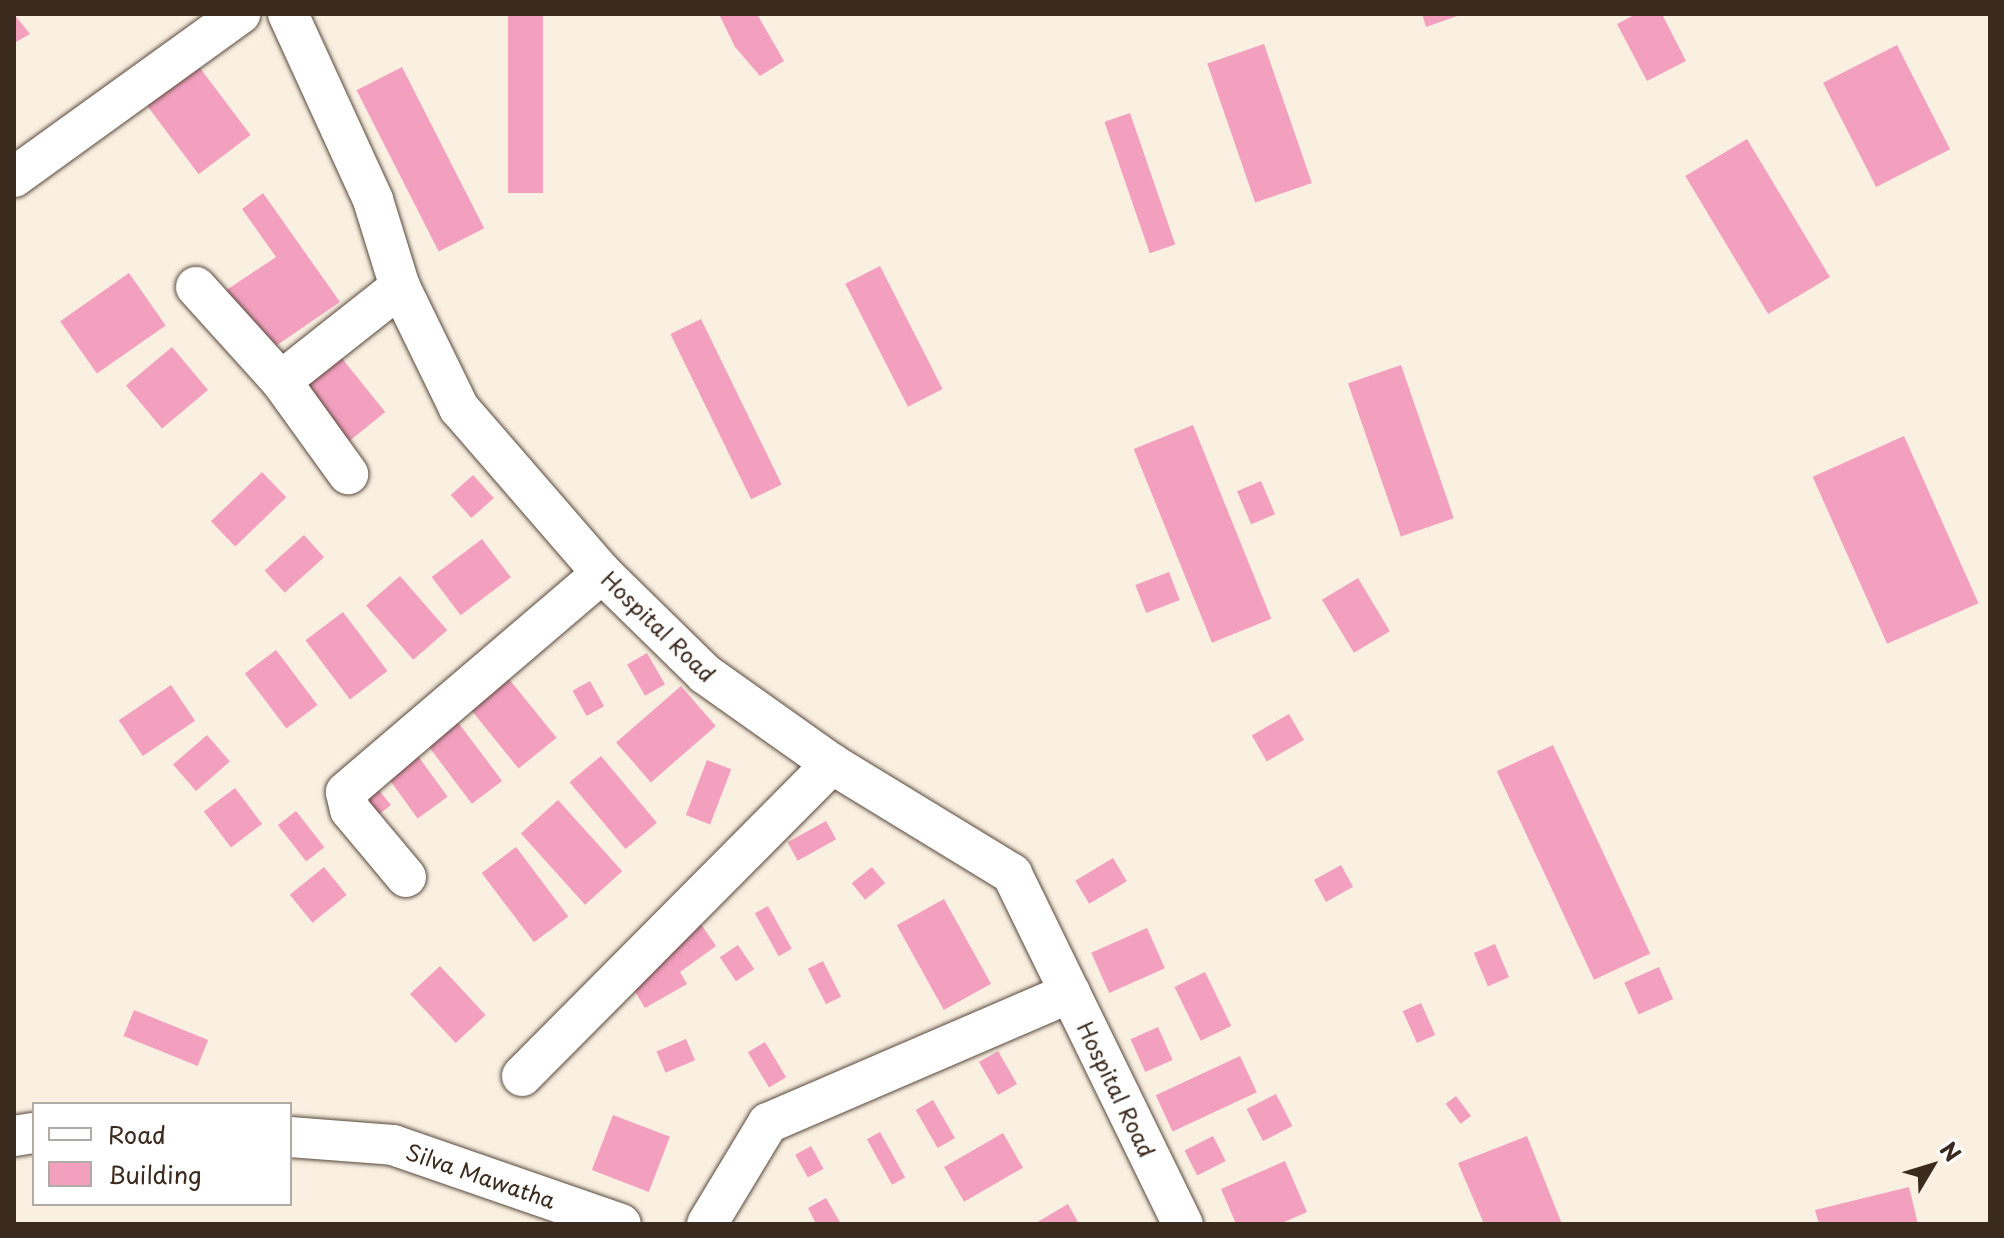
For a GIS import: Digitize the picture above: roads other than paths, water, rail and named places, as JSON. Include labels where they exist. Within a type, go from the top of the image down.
[{"type":"street","points":[[14,177],[240,14]]},
{"type":"street","name":"Hospital Road","points":[[288,14],[373,200],[400,287],[459,408],[602,573],[705,674],[832,764],[1012,874],[1183,1224]]},
{"type":"street","points":[[196,287],[281,381],[348,474]]},
{"type":"street","points":[[281,381],[400,287]]},
{"type":"street","points":[[406,877],[350,810],[346,792],[602,573]]},
{"type":"street","points":[[522,1076],[832,764]]},
{"type":"street","points":[[707,1224],[768,1123],[1070,993]]},
{"type":"street","name":"Silva Mawatha","points":[[292,1137],[393,1145],[621,1224]]}]
